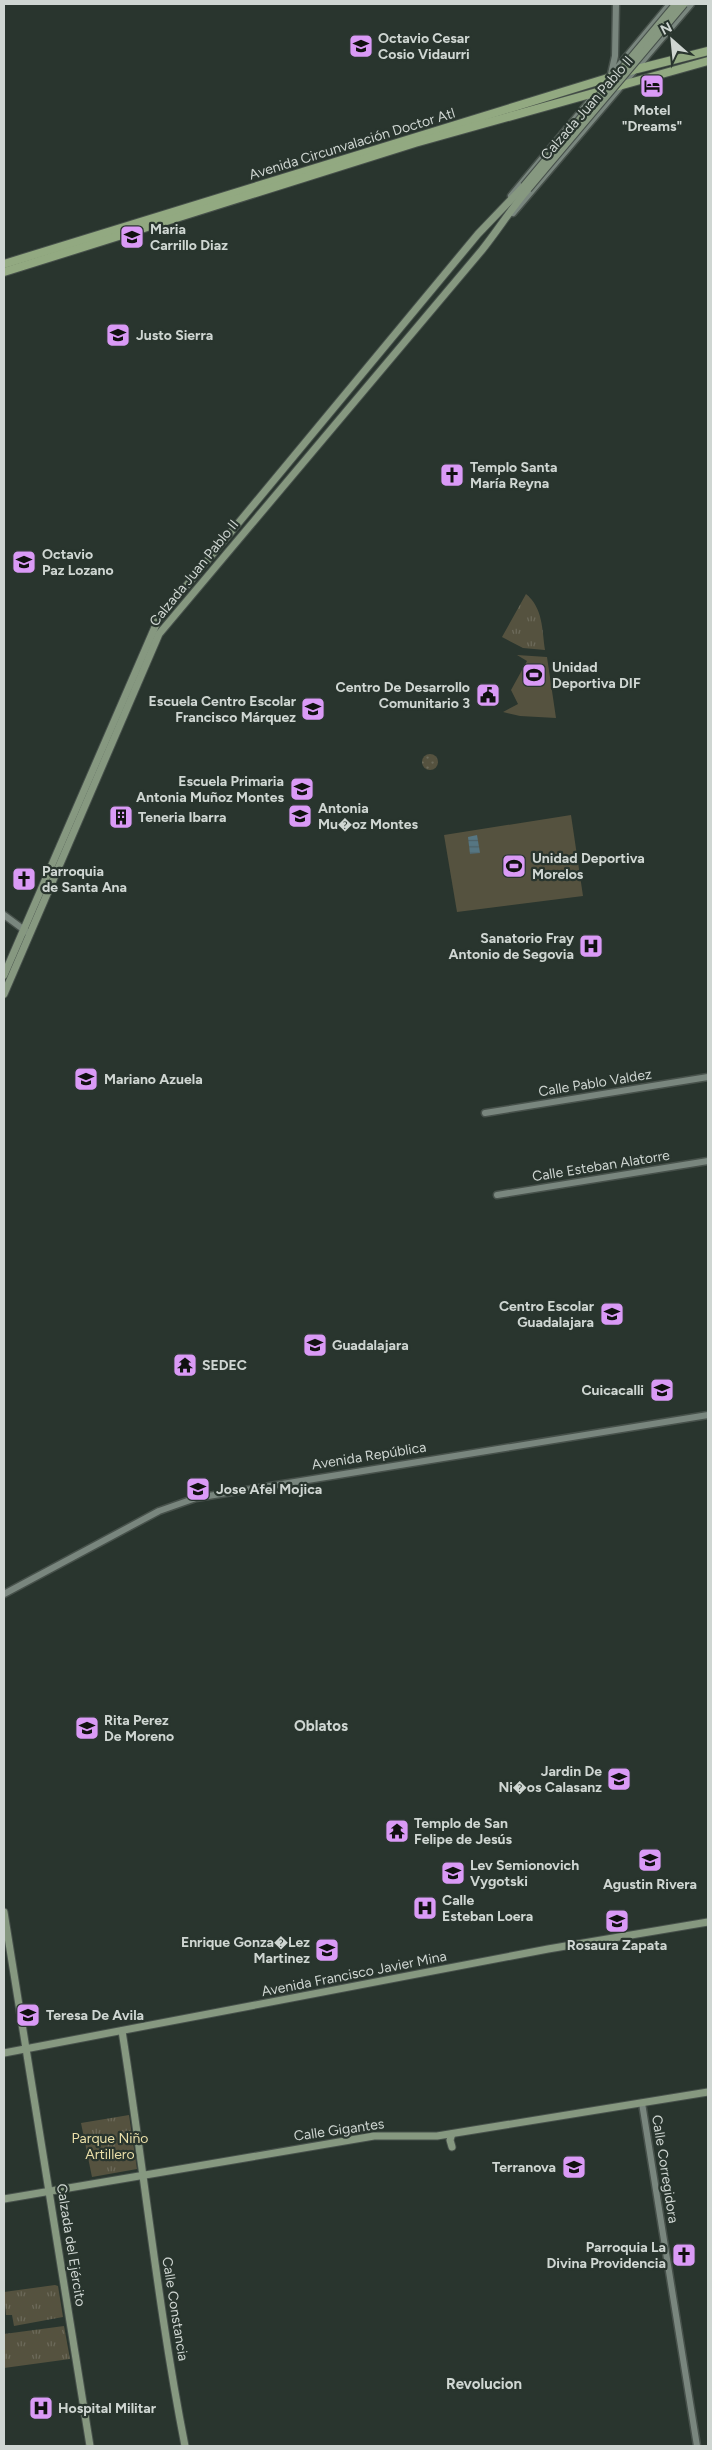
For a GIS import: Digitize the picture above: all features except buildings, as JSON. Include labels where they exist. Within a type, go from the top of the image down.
[{"type":"main road","name":"Calzada Juan Pablo II","points":[[122,710],[163,629],[500,227],[506,215],[526,187],[676,4]]},
{"type":"main road","name":"Calzada Juan Pablo II","points":[[4,994],[27,931],[122,710],[154,628],[168,607],[489,222],[526,187],[684,4]]},
{"type":"main road","name":"Avenida Circunvalación Doctor Atl","points":[[4,264],[637,69],[708,51]]},
{"type":"main road","name":"Avenida Circunvalación Doctor Atl","points":[[4,272],[416,144],[708,61]]},
{"type":"main road","name":"Calzada Juan Pablo II","points":[[4,975],[27,931]]},
{"type":"main road","name":"Calzada del Ejército","points":[[4,1912],[90,2446]]},
{"type":"main road","name":"Avenida Francisco Javier Mina","points":[[4,2053],[556,1948],[708,1922]]},
{"type":"main road","name":"Calle Constancia","points":[[122,2031],[144,2175],[157,2281],[185,2446]]},
{"type":"main road","name":"Calle Gigantes","points":[[4,2199],[240,2157],[374,2136],[422,2137],[452,2134],[708,2092]]},
{"type":"main road","points":[[452,2134],[450,2140],[452,2147]]},
{"type":"street","points":[[610,78],[615,56],[616,4]]},
{"type":"street","name":"Calzada Juan Pablo II","points":[[489,222],[670,4]]},
{"type":"street","name":"Calzada Juan Pablo II","points":[[500,227],[624,85],[691,4]]},
{"type":"street","points":[[635,47],[638,55],[647,57]]},
{"type":"street","points":[[589,101],[598,101],[603,109]]},
{"type":"street","points":[[4,915],[27,931]]},
{"type":"street","name":"Calle Pablo Valdez","points":[[485,1113],[708,1077]]},
{"type":"street","name":"Calle Esteban Alatorre","points":[[497,1195],[708,1161]]},
{"type":"street","name":"Avenida República","points":[[4,1594],[159,1511],[196,1498],[708,1415]]},
{"type":"street","name":"Calle Corregidora","points":[[642,2102],[697,2446]]},
{"type":"green space","points":[[526,594],[539,612],[545,650],[523,648],[502,637]]},
{"type":"green space","name":"Unidad Deportiva DIF","points":[[517,655],[547,657],[556,718],[520,716],[503,712],[518,704],[511,690],[527,661]]},
{"type":"green space","points":[[430,754],[438,762],[430,770],[422,762]]},
{"type":"green space","name":"Unidad Deportiva Morelos","points":[[571,815],[583,896],[457,912],[444,835]]},
{"type":"green space","name":"Parque Niño Artillero","points":[[129,2115],[137,2169],[92,2177],[81,2123]]},
{"type":"green space","points":[[105,2137],[108,2155],[98,2156],[95,2139]]},
{"type":"green space","points":[[58,2286],[63,2317],[14,2326],[12,2315],[6,2315],[4,2292]]},
{"type":"green space","points":[[64,2326],[70,2359],[4,2368],[4,2334]]},
{"type":"water","points":[[477,835],[480,853],[470,854],[468,837]]},
{"type":"place","name":"Octavio Cesar Cosio Vidaurri","points":[[361,46]]},
{"type":"place","name":"Motel \"Dreams\"","points":[[652,86]]},
{"type":"place","name":"Maria Carrillo Diaz","points":[[132,237]]},
{"type":"place","name":"Justo Sierra","points":[[118,335]]},
{"type":"place","name":"Templo Santa María Reyna","points":[[452,475]]},
{"type":"place","name":"Octavio Paz Lozano","points":[[24,562]]},
{"type":"place","name":"Unidad Deportiva DIF","points":[[534,675]]},
{"type":"place","name":"Centro De Desarrollo Comunitario 3","points":[[488,695]]},
{"type":"place","name":"Escuela Centro Escolar Francisco Márquez","points":[[313,709]]},
{"type":"place","name":"Escuela Primaria Antonia Muñoz Montes","points":[[302,789]]},
{"type":"place","name":"Antonia Mu�oz Montes","points":[[300,816]]},
{"type":"place","name":"Teneria Ibarra","points":[[121,817]]},
{"type":"place","name":"Unidad Deportiva Morelos","points":[[514,866]]},
{"type":"place","name":"Parroquia de Santa Ana","points":[[24,879]]},
{"type":"place","name":"Sanatorio Fray Antonio de Segovia","points":[[591,946]]},
{"type":"place","name":"Mariano Azuela","points":[[86,1079]]},
{"type":"place","name":"Centro Escolar Guadalajara","points":[[612,1314]]},
{"type":"place","name":"Guadalajara","points":[[315,1345]]},
{"type":"place","name":"SEDEC","points":[[185,1365]]},
{"type":"place","name":"Cuicacalli","points":[[662,1390]]},
{"type":"place","name":"Jose Afel Mojica","points":[[198,1489]]},
{"type":"place","name":"Rita Perez De Moreno","points":[[87,1728]]},
{"type":"place","name":"Jardin De Ni�os Calasanz","points":[[619,1779]]},
{"type":"place","name":"Templo de San Felipe de Jesús","points":[[397,1831]]},
{"type":"place","name":"Agustin Rivera","points":[[650,1860]]},
{"type":"place","name":"Lev Semionovich Vygotski","points":[[453,1873]]},
{"type":"place","name":"Calle Esteban Loera","points":[[425,1908]]},
{"type":"place","name":"Rosaura Zapata","points":[[617,1921]]},
{"type":"place","name":"Enrique Gonza�Lez Martinez","points":[[327,1950]]},
{"type":"place","name":"Teresa De Avila","points":[[28,2015]]},
{"type":"place","name":"Terranova","points":[[574,2167]]},
{"type":"place","name":"Parroquia La Divina Providencia","points":[[684,2255]]},
{"type":"place","name":"Hospital Militar","points":[[41,2408]]},
{"type":"district","name":"Oblatos","points":[[321,1726]]},
{"type":"district","name":"Revolucion","points":[[484,2384]]}]
